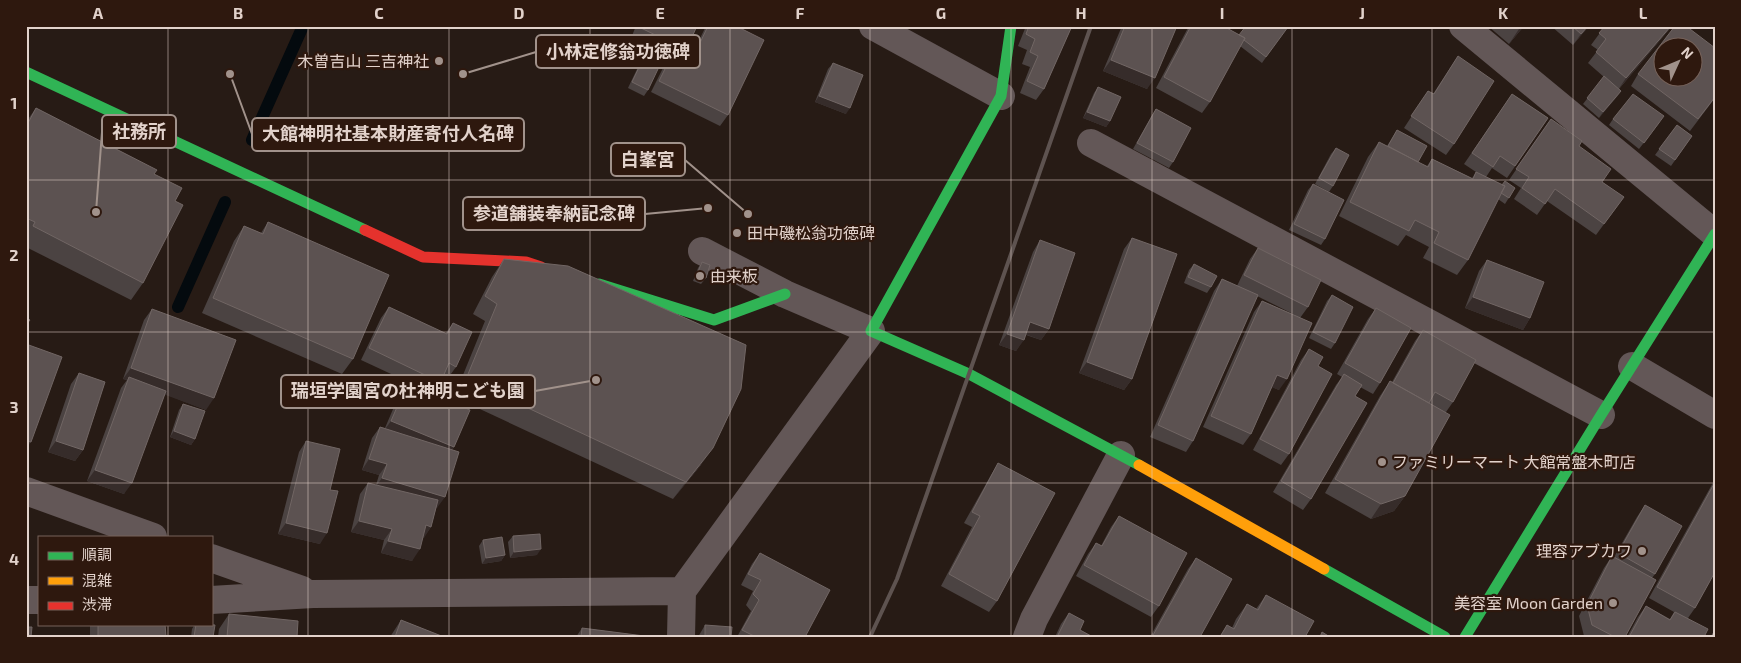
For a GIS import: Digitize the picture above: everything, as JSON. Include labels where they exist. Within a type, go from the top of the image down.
[{"type":"street","points":[[873,26],[1001,96]]},
{"type":"street","points":[[681,637],[682,591],[871,331],[1001,96],[1011,26]]},
{"type":"street","points":[[1463,26],[1715,234],[1465,637]]},
{"type":"street","points":[[26,72],[422,257],[526,262],[554,271]]},
{"type":"street","points":[[1091,143],[1601,415]]},
{"type":"street","points":[[702,251],[785,294],[969,374],[1121,455],[1445,637]]},
{"type":"street","points":[[592,282],[714,320],[785,294]]},
{"type":"street","points":[[1632,366],[1715,415]]},
{"type":"street","points":[[1027,637],[1034,619],[1121,455]]},
{"type":"street","points":[[26,491],[150,536]]},
{"type":"street","points":[[212,558],[313,594]]},
{"type":"street","points":[[212,600],[313,594],[682,591]]},
{"type":"building","points":[[639,26],[697,26],[686,50]]},
{"type":"building","points":[[708,26],[736,26],[764,40],[728,115],[659,81],[673,53],[691,62]]},
{"type":"building","points":[[1029,26],[1072,26],[1044,89],[1027,81],[1038,56],[1030,52],[1035,39],[1026,34]]},
{"type":"building","points":[[1125,26],[1177,26],[1155,78],[1111,60]]},
{"type":"building","points":[[1191,26],[1223,26],[1245,38],[1210,102],[1164,77]]},
{"type":"building","points":[[1246,26],[1288,27],[1266,57],[1239,35]]},
{"type":"building","points":[[1572,26],[1588,26],[1581,34]]},
{"type":"building","points":[[1605,26],[1671,26],[1661,38],[1654,38],[1654,46],[1626,78],[1596,52],[1606,39],[1599,33]]},
{"type":"building","points":[[1675,26],[1686,26],[1702,38],[1666,38]]},
{"type":"building","points":[[1704,40],[1715,48],[1715,97],[1698,119],[1657,88],[1704,88]]},
{"type":"building","points":[[1654,53],[1654,86],[1638,74]]},
{"type":"building","points":[[1458,56],[1494,81],[1454,144],[1411,116],[1428,91],[1434,94]]},
{"type":"building","points":[[642,61],[658,69],[648,90],[632,82]]},
{"type":"building","points":[[833,63],[863,75],[850,108],[819,96]]},
{"type":"building","points":[[1604,76],[1621,91],[1603,112],[1587,98]]},
{"type":"building","points":[[1098,87],[1121,97],[1110,121],[1087,112]]},
{"type":"building","points":[[1512,94],[1548,118],[1515,166],[1500,156],[1493,167],[1472,153]]},
{"type":"building","points":[[1633,94],[1664,116],[1644,143],[1613,119]]},
{"type":"building","points":[[36,108],[157,170],[154,174],[182,188],[175,201],[183,205],[143,283],[33,226],[35,222],[26,218],[26,125]]},
{"type":"building","points":[[1156,109],[1191,128],[1173,162],[1137,143]]},
{"type":"building","points":[[1551,119],[1582,141],[1579,146],[1611,169],[1602,182],[1624,197],[1604,224],[1555,189],[1545,204],[1522,188],[1529,177],[1516,169]]},
{"type":"building","points":[[1677,125],[1692,136],[1675,160],[1659,149]]},
{"type":"building","points":[[1397,130],[1427,146],[1418,162],[1388,146]]},
{"type":"building","points":[[1379,142],[1428,167],[1432,159],[1473,179],[1476,172],[1505,186],[1468,260],[1434,243],[1439,232],[1415,220],[1409,231],[1350,202]]},
{"type":"building","points":[[1336,148],[1349,155],[1333,186],[1319,178]]},
{"type":"building","points":[[1505,181],[1515,188],[1509,198],[1501,193],[1505,186],[1502,185]]},
{"type":"building","points":[[1313,184],[1344,200],[1325,239],[1294,224]]},
{"type":"building","points":[[268,222],[389,275],[353,359],[213,298],[244,226],[263,234]]},
{"type":"building","points":[[1132,238],[1177,254],[1132,379],[1087,362]]},
{"type":"building","points":[[1040,240],[1075,253],[1049,329],[1030,322],[1024,340],[1007,334]]},
{"type":"building","points":[[1258,248],[1321,280],[1308,307],[1244,275]]},
{"type":"building","points":[[504,259],[568,266],[746,345],[741,389],[713,448],[686,482],[466,379],[497,304],[485,296]]},
{"type":"building","points":[[1487,260],[1544,282],[1530,318],[1473,297]]},
{"type":"building","points":[[702,262],[710,265],[706,278],[697,274]]},
{"type":"building","points":[[1194,264],[1217,276],[1211,287],[1188,277]]},
{"type":"building","points":[[1222,279],[1258,295],[1193,441],[1158,425]]},
{"type":"building","points":[[1332,295],[1353,307],[1335,343],[1313,332]]},
{"type":"building","points":[[1262,301],[1312,323],[1287,379],[1277,375],[1251,434],[1211,416]]},
{"type":"building","points":[[389,307],[447,334],[453,323],[472,332],[456,367],[449,363],[438,388],[423,380],[425,375],[369,348]]},
{"type":"building","points":[[1376,308],[1411,328],[1380,383],[1345,363]]},
{"type":"building","points":[[152,309],[236,340],[214,398],[131,368]]},
{"type":"building","points":[[26,317],[30,320],[26,325]]},
{"type":"building","points":[[1423,330],[1476,360],[1453,402],[1435,392],[1429,403],[1393,383]]},
{"type":"building","points":[[26,344],[62,357],[31,442],[26,441]]},
{"type":"building","points":[[1309,349],[1323,357],[1318,366],[1332,374],[1289,454],[1260,439]]},
{"type":"building","points":[[79,373],[105,382],[83,450],[56,441]]},
{"type":"building","points":[[1344,374],[1362,385],[1355,396],[1367,403],[1311,499],[1281,481]]},
{"type":"building","points":[[129,377],[166,391],[132,483],[95,470]]},
{"type":"building","name":"ファミリーマート 大館常盤木町店","points":[[1390,381],[1450,415],[1405,496],[1381,504],[1335,479]]},
{"type":"building","points":[[407,384],[470,410],[454,447],[391,421]]},
{"type":"building","points":[[183,404],[205,411],[195,439],[174,431]]},
{"type":"building","points":[[380,427],[459,452],[445,497],[382,478],[387,464],[369,459]]},
{"type":"building","points":[[306,441],[340,449],[330,490],[338,491],[327,533],[286,523]]},
{"type":"building","points":[[998,463],[1055,493],[997,601],[949,574],[980,516],[972,512]]},
{"type":"building","points":[[1715,482],[1715,572],[1695,608],[1657,587]]},
{"type":"building","points":[[368,483],[438,500],[431,527],[426,525],[420,549],[388,541],[392,529],[359,521]]},
{"type":"building","name":"理容アブカワ","points":[[1645,505],[1682,526],[1655,574],[1618,553]]},
{"type":"building","points":[[1119,516],[1187,553],[1159,606],[1084,565],[1096,543],[1102,546]]},
{"type":"building","points":[[540,534],[541,549],[514,552],[513,536]]},
{"type":"building","points":[[502,537],[505,555],[486,558],[483,540]]},
{"type":"building","points":[[760,553],[830,590],[805,637],[756,637],[742,630],[759,600],[753,594],[761,580],[748,574]]},
{"type":"building","name":"美容室 Moon Garden","points":[[1612,556],[1656,580],[1625,637],[1615,637],[1592,625],[1587,605]]},
{"type":"building","points":[[1196,558],[1232,579],[1200,637],[1152,637]]},
{"type":"building","points":[[1266,595],[1314,621],[1305,637],[1220,637],[1227,625],[1234,629],[1247,604],[1258,610]]},
{"type":"building","points":[[1646,606],[1670,620],[1675,612],[1708,629],[1704,637],[1629,637]]},
{"type":"building","points":[[1069,613],[1084,621],[1080,630],[1093,637],[1057,637]]},
{"type":"building","points":[[229,614],[298,621],[297,637],[227,637]]},
{"type":"building","points":[[401,620],[444,637],[395,637]]},
{"type":"building","points":[[215,625],[213,637],[194,637],[196,626]]},
{"type":"building","points":[[705,625],[732,627],[731,637],[705,637]]},
{"type":"building","points":[[98,626],[165,626],[166,637],[98,637]]},
{"type":"building","points":[[26,627],[32,627],[31,637],[26,637]]},
{"type":"building","points":[[582,628],[652,637],[581,637]]},
{"type":"building","points":[[1322,632],[1330,637],[1320,637]]},
{"type":"waterway","points":[[252,140],[303,26]]},
{"type":"waterway","points":[[178,307],[225,202]]},
{"type":"railway","points":[[870,637],[897,579],[1091,26]]},
{"type":"traffic: fast","points":[[1011,26],[1001,96],[871,331],[969,374],[1139,465]]},
{"type":"traffic: fast","points":[[26,72],[365,230]]},
{"type":"traffic: fast","points":[[1465,637],[1715,234]]},
{"type":"traffic: fast","points":[[599,284],[714,320],[785,294]]},
{"type":"traffic: fast","points":[[1324,569],[1445,637]]},
{"type":"traffic: slow","points":[[1139,465],[1324,569]]},
{"type":"traffic: jam","points":[[365,230],[423,257],[526,262],[541,267]]},
{"type":"place","name":"木曽吉山 三吉神社","points":[[439,61]]},
{"type":"place","name":"大館神明社基本財産寄付人名碑","points":[[230,74]]},
{"type":"place","name":"小林定修翁功徳碑","points":[[463,74]]},
{"type":"place","name":"参道舗装奉納記念碑","points":[[708,208]]},
{"type":"place","name":"社務所","points":[[96,212]]},
{"type":"place","name":"白峯宮","points":[[748,214]]},
{"type":"place","name":"田中磯松翁功徳碑","points":[[737,233]]},
{"type":"place","name":"由来板","points":[[700,276]]},
{"type":"place","name":"瑞垣学園宮の杜神明こども園","points":[[596,380]]},
{"type":"place","name":"ファミリーマート 大館常盤木町店","points":[[1382,462]]},
{"type":"place","name":"理容アブカワ","points":[[1642,551]]},
{"type":"place","name":"美容室 Moon Garden","points":[[1613,603]]}]
